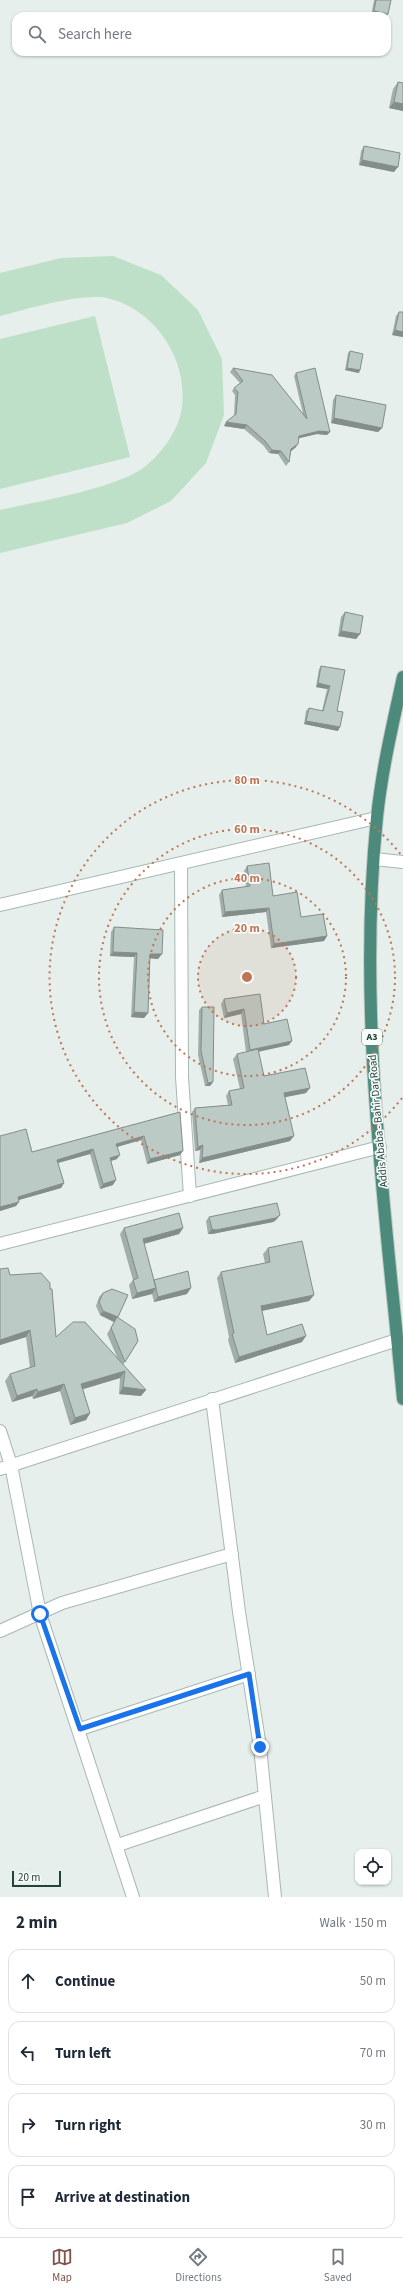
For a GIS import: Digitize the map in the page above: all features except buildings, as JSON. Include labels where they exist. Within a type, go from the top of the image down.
[{"type":"highway","name":"Addis Ababa - Bahir Dar Road","points":[[403,677],[381,781],[376,818],[369,964],[374,1088],[403,1399]]},
{"type":"street","points":[[0,905],[376,818]]},
{"type":"street","points":[[374,859],[403,862]]},
{"type":"street","points":[[181,863],[182,1077],[190,1196]]},
{"type":"street","points":[[0,1244],[380,1147]]},
{"type":"street","points":[[5,1467],[398,1340]]},
{"type":"street","points":[[212,1399],[232,1554],[260,1747],[275,1897]]},
{"type":"street","points":[[0,1431],[5,1467],[40,1614],[80,1729],[118,1845],[133,1897]]},
{"type":"street","points":[[0,1631],[62,1603],[232,1554]]},
{"type":"street","points":[[80,1729],[249,1674]]},
{"type":"street","points":[[118,1845],[265,1796]]},
{"type":"green space","points":[[113,256],[161,275],[198,310],[222,359],[224,415],[206,463],[171,501],[127,523],[0,553],[0,510],[77,493],[118,481],[135,473],[147,465],[159,453],[178,424],[182,407],[180,371],[174,354],[165,339],[140,313],[124,304],[107,298],[96,297],[54,302],[0,316],[0,273],[61,258]]},
{"type":"green space","points":[[95,316],[130,457],[0,489],[0,339]]},
{"type":"route","points":[[40,1614],[80,1729],[249,1674],[260,1747]]}]
